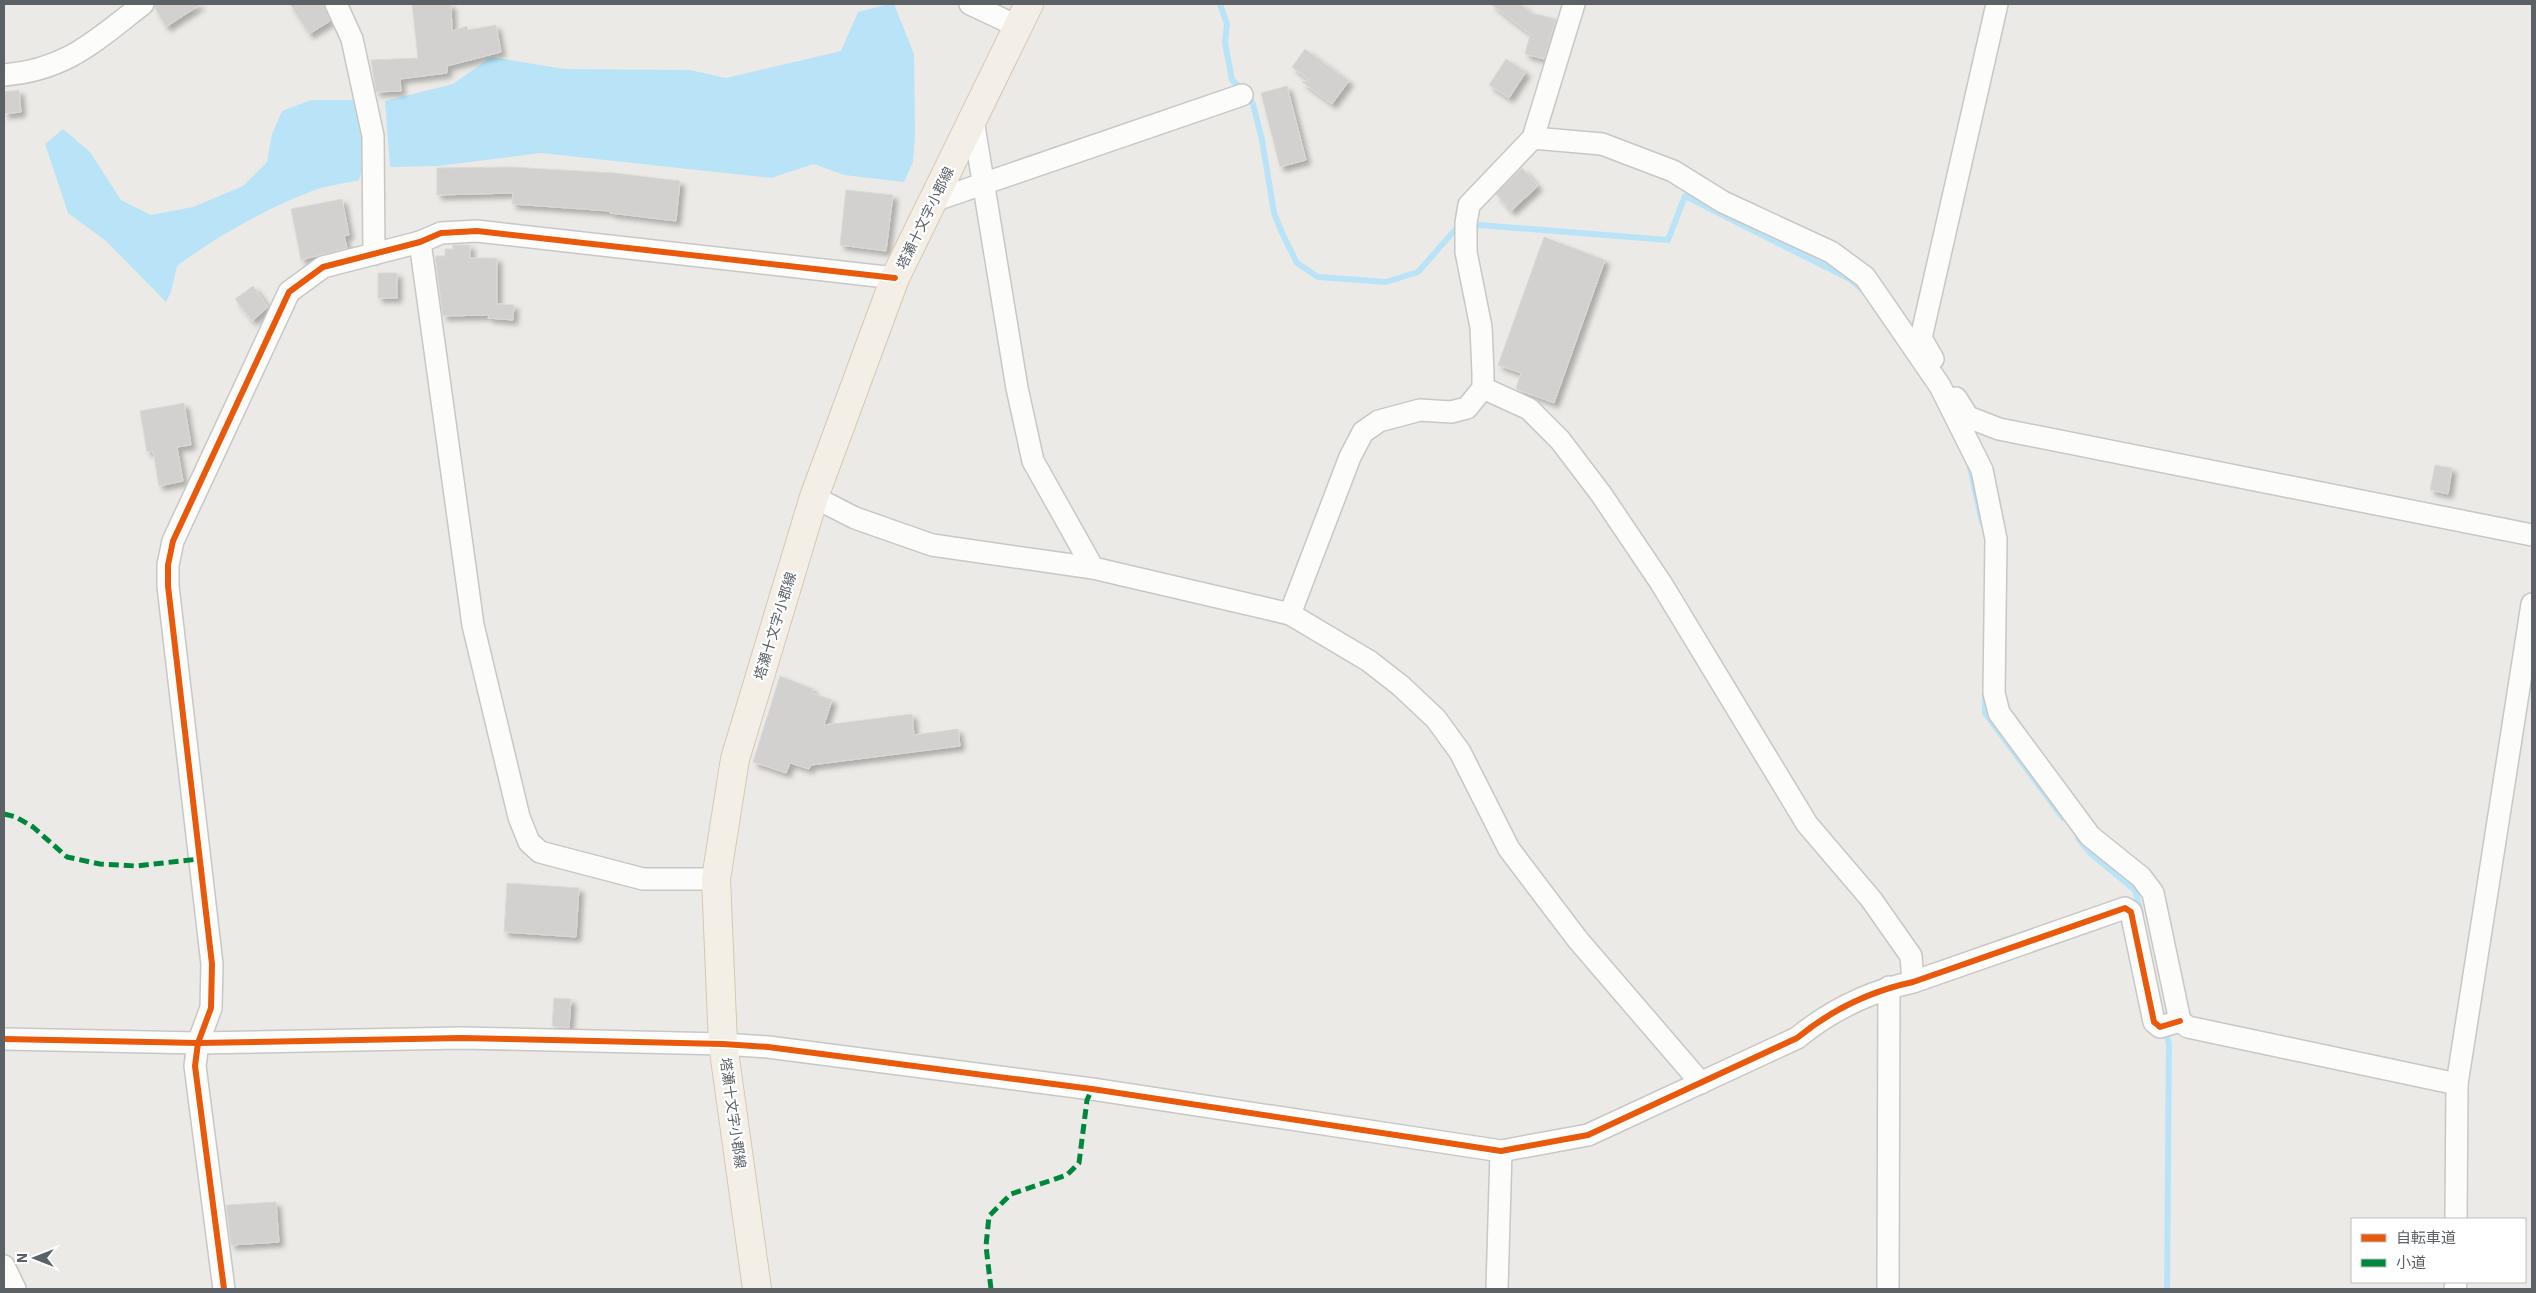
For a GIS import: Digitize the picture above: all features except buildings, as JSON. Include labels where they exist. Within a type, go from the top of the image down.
[{"type":"main road","name":"塔瀬十文字小郡線","points":[[758,1289],[723,1044],[716,879],[735,760],[814,497],[895,278],[1024,16]]},
{"type":"street","points":[[4,75],[29,73],[59,64],[80,53],[143,4]]},
{"type":"street","points":[[336,4],[352,39],[373,136],[374,254]]},
{"type":"street","points":[[970,4],[1024,16]]},
{"type":"street","points":[[1290,614],[1350,457],[1362,432],[1379,421],[1420,410],[1451,412],[1468,408],[1483,388],[1481,327],[1466,252],[1466,223],[1470,205],[1533,138],[1574,4]]},
{"type":"street","points":[[1997,4],[1921,338],[1982,470],[1996,539],[1994,693],[1999,713],[2090,836],[2141,877],[2152,893],[2180,1021],[2188,1027],[2457,1084]]},
{"type":"street","points":[[933,201],[1242,95]]},
{"type":"street","points":[[973,120],[1016,379],[1033,461],[1094,568]]},
{"type":"street","points":[[1533,138],[1602,144],[1673,171],[1723,202],[1831,252],[1865,277],[1968,417],[1999,429],[2532,535]]},
{"type":"street","points":[[224,1289],[194,1066],[198,1042],[211,1008],[212,964],[168,586],[168,565],[173,541],[289,292],[323,267],[420,242],[442,233],[477,231],[895,278]]},
{"type":"street","points":[[420,242],[473,625],[519,817],[529,842],[540,852],[643,879],[716,879]]},
{"type":"street","points":[[1483,388],[1529,409],[1560,440],[1601,494],[1661,583],[1807,824],[1871,899],[1911,956],[1913,982]]},
{"type":"street","points":[[814,497],[855,518],[932,545],[1094,568],[1290,614],[1370,662],[1402,686],[1436,719],[1460,752],[1509,849],[1578,940],[1701,1083]]},
{"type":"street","points":[[2456,1218],[2457,1084],[2532,604]]},
{"type":"street","points":[[4,1039],[198,1042],[461,1038],[723,1044],[768,1047],[1082,1088],[1500,1151],[1588,1135],[1797,1038],[1821,1018],[1889,987],[1913,982],[2125,908],[2131,912],[2154,1022],[2160,1027],[2180,1021]]},
{"type":"street","points":[[1888,1289],[1889,987]]},
{"type":"street","points":[[1497,1289],[1500,1151]]},
{"type":"street","points":[[4,1266],[15,1289]]},
{"type":"water","points":[[894,4],[914,54],[915,134],[913,162],[904,182],[844,175],[814,164],[771,178],[541,153],[438,166],[390,167],[385,101],[453,84],[491,57],[565,69],[690,70],[726,78],[841,51],[858,12]]},
{"type":"water","points":[[311,100],[356,100],[364,163],[359,180],[319,189],[290,200],[256,216],[207,245],[177,266],[171,292],[166,302],[106,241],[68,213],[45,144],[63,129],[90,152],[121,200],[151,215],[193,207],[243,186],[267,162],[272,134],[282,111]]},
{"type":"waterway","points":[[1220,4],[1227,24],[1225,43],[1232,80],[1244,91],[1253,104],[1262,140],[1274,213],[1297,263],[1318,277],[1386,282],[1418,272],[1455,230],[1480,225],[1668,240],[1685,196],[1850,279],[1866,293]]},
{"type":"waterway","points":[[1969,463],[1982,522]]},
{"type":"waterway","points":[[1985,694],[1985,713],[2063,818]]},
{"type":"waterway","points":[[2078,838],[2090,853],[2135,890],[2141,914]]},
{"type":"waterway","points":[[2165,1029],[2169,1044],[2167,1289]]},
{"type":"marked path","points":[[4,814],[16,817],[33,827],[67,857],[100,864],[136,866],[199,859]]},
{"type":"marked path","points":[[991,1289],[986,1246],[989,1216],[1011,1194],[1067,1175],[1079,1163],[1087,1100],[1092,1089]]},
{"type":"cycle path","points":[[224,1289],[195,1066],[198,1043],[211,1008],[212,964],[168,586],[168,565],[173,541],[289,292],[323,267],[420,242],[441,233],[477,231],[895,278]]},
{"type":"cycle path","points":[[4,1039],[198,1043],[461,1038],[723,1044],[768,1047],[1092,1089],[1501,1151],[1588,1135],[1797,1038],[1823,1019],[1852,1003],[2125,908],[2131,912],[2154,1022],[2160,1027],[2180,1021]]}]
